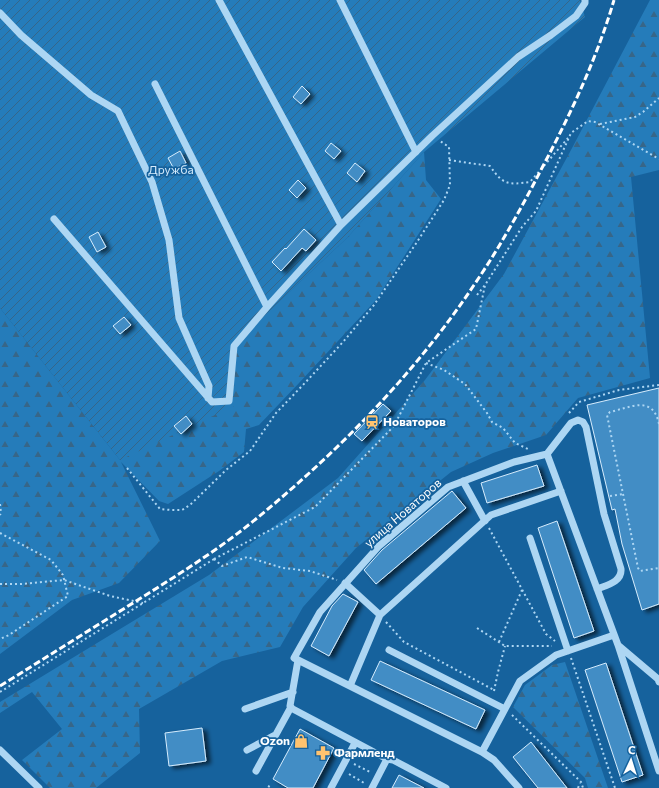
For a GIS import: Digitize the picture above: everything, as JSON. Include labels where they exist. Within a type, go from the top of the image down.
[{"type":"street","points":[[219,0],[341,225]]},
{"type":"street","points":[[340,0],[416,152]]},
{"type":"street","points":[[54,219],[208,398],[212,402],[229,401],[234,346],[267,307],[341,225],[432,136],[518,57],[576,16],[585,4],[585,0]]},
{"type":"street","points":[[0,13],[21,35],[91,95],[118,111],[152,182],[169,240],[179,318],[209,386],[208,398]]},
{"type":"street","points":[[154,84],[267,307]]},
{"type":"street","points":[[597,589],[617,580],[621,576],[621,569],[604,514],[584,424],[578,420],[571,423],[545,454],[561,491],[597,589],[614,635],[618,645],[659,771]]},
{"type":"street","name":"улица Новаторов","points":[[298,660],[294,658],[320,612],[384,541],[448,487],[514,462],[545,454]]},
{"type":"street","points":[[463,481],[485,521]]},
{"type":"street","points":[[350,686],[380,615],[491,515],[561,491]]},
{"type":"street","points":[[530,538],[568,651]]},
{"type":"street","points":[[346,583],[380,615]]},
{"type":"street","points":[[482,752],[520,681],[556,655],[614,635]]},
{"type":"street","points":[[618,645],[658,679],[659,682]]},
{"type":"street","points":[[389,650],[505,709]]},
{"type":"street","points":[[256,771],[291,707],[298,660],[482,752],[494,760],[519,788]]},
{"type":"street","points":[[245,709],[293,692]]},
{"type":"street","points":[[291,707],[292,709],[387,760],[393,760],[446,788]]},
{"type":"street","points":[[247,750],[276,735]]},
{"type":"street","points":[[331,788],[355,742]]},
{"type":"street","points":[[0,750],[39,788]]},
{"type":"street","points":[[372,787],[387,760]]},
{"type":"path","points":[[599,125],[635,117],[659,98]]},
{"type":"path","points":[[449,160],[490,166],[498,178],[513,185],[530,182],[570,135],[588,121],[595,122],[608,128],[659,159]]},
{"type":"path","points":[[477,295],[522,227],[536,211],[570,135]]},
{"type":"path","points":[[127,468],[160,509],[182,510],[190,505],[226,470],[250,451],[276,412],[308,380],[374,306],[418,242],[444,200],[450,185],[449,147],[432,136]]},
{"type":"path","points":[[0,692],[214,559],[315,507],[394,426],[426,363],[476,329],[485,285]]},
{"type":"path","points":[[426,363],[444,370],[465,384],[492,422],[503,428],[515,443],[545,454]]},
{"type":"path","points":[[568,414],[579,402],[619,390],[659,385]]},
{"type":"path","points":[[659,424],[655,412],[645,405],[607,413],[639,570],[642,571],[659,568]]},
{"type":"path","points":[[609,496],[623,494]]},
{"type":"path","points":[[0,504],[0,516]]},
{"type":"path","points":[[485,521],[546,634],[568,651],[615,788]]},
{"type":"path","points":[[0,533],[51,560],[63,575],[68,596],[9,635],[0,638]]},
{"type":"path","points":[[214,559],[218,556]]},
{"type":"path","points":[[214,559],[222,566],[247,557],[283,568],[310,571],[346,583]]},
{"type":"path","points":[[0,584],[21,584],[64,580],[110,596],[143,603]]},
{"type":"path","points":[[500,642],[522,589]]},
{"type":"path","points":[[380,615],[404,642],[494,690]]},
{"type":"path","points":[[477,628],[506,646],[551,647],[559,644]]},
{"type":"path","points":[[492,702],[498,672],[506,646]]},
{"type":"path","points":[[505,709],[581,782],[583,788]]},
{"type":"path","points":[[346,760],[378,777]]},
{"type":"path","points":[[341,770],[372,787]]},
{"type":"path","points":[[578,788],[581,782]]},
{"type":"path","points":[[268,786],[272,788]]},
{"type":"green space","name":"Дружба","points":[[0,0],[580,0],[585,17],[424,152],[347,238],[235,343],[234,406],[120,460],[0,308]]},
{"type":"green space","points":[[650,0],[659,0],[659,170],[631,177],[650,378],[578,398],[546,435],[493,453],[451,472],[356,548],[303,607],[280,647],[222,661],[139,709],[140,753],[96,788],[50,788],[22,760],[62,729],[32,692],[0,713],[0,702],[209,575],[338,478],[425,380],[504,274]]},
{"type":"green space","points":[[424,152],[426,180],[441,199],[376,300],[259,425],[246,429],[244,452],[219,471],[168,504],[159,501],[121,462],[160,541],[119,583],[72,600],[0,654],[0,308],[120,460],[235,343],[347,238]]},
{"type":"green space","points":[[565,662],[608,788],[588,788],[585,778],[513,707],[525,685],[552,665]]},
{"type":"building","points":[[302,86],[310,94],[301,104],[293,97]]},
{"type":"building","points":[[331,143],[341,151],[334,159],[325,151]]},
{"type":"building","points":[[180,151],[186,163],[174,169],[168,158]]},
{"type":"building","points":[[355,163],[365,171],[357,182],[347,173]]},
{"type":"building","points":[[298,180],[306,188],[297,198],[289,190]]},
{"type":"building","points":[[304,229],[316,240],[306,251],[302,248],[281,271],[272,262]]},
{"type":"building","points":[[98,232],[106,247],[97,252],[89,237]]},
{"type":"building","points":[[124,317],[131,325],[120,334],[113,326]]},
{"type":"building","points":[[659,388],[659,604],[642,610],[622,544],[615,509],[612,510],[587,405]]},
{"type":"building","points":[[383,404],[391,411],[362,441],[354,434]]},
{"type":"building","points":[[186,416],[192,424],[181,434],[174,426]]},
{"type":"building","points":[[537,465],[544,486],[487,503],[481,483]]},
{"type":"building","points":[[452,491],[466,508],[376,584],[364,570],[382,550]]},
{"type":"building","points":[[557,521],[594,631],[574,638],[538,528]]},
{"type":"building","points":[[343,594],[358,602],[329,656],[311,646],[332,606]]},
{"type":"building","points":[[380,661],[485,710],[476,729],[371,680]]},
{"type":"building","points":[[606,663],[643,775],[622,782],[585,670]]},
{"type":"building","points":[[202,728],[206,761],[169,766],[165,733]]},
{"type":"building","points":[[300,729],[334,748],[313,788],[288,788],[273,779]]},
{"type":"building","points":[[531,742],[567,788],[538,788],[513,757]]},
{"type":"building","points":[[399,775],[424,788],[392,788]]},
{"type":"railway","points":[[0,686],[173,578],[236,535],[282,497],[343,442],[399,382],[426,351],[451,318],[484,271],[510,227],[573,105],[600,43],[614,0]]},
{"type":"place","name":"Новаторов","points":[[372,422]]},
{"type":"place","name":"Ozon","points":[[301,741]]},
{"type":"place","name":"Фармленд","points":[[323,753]]}]
